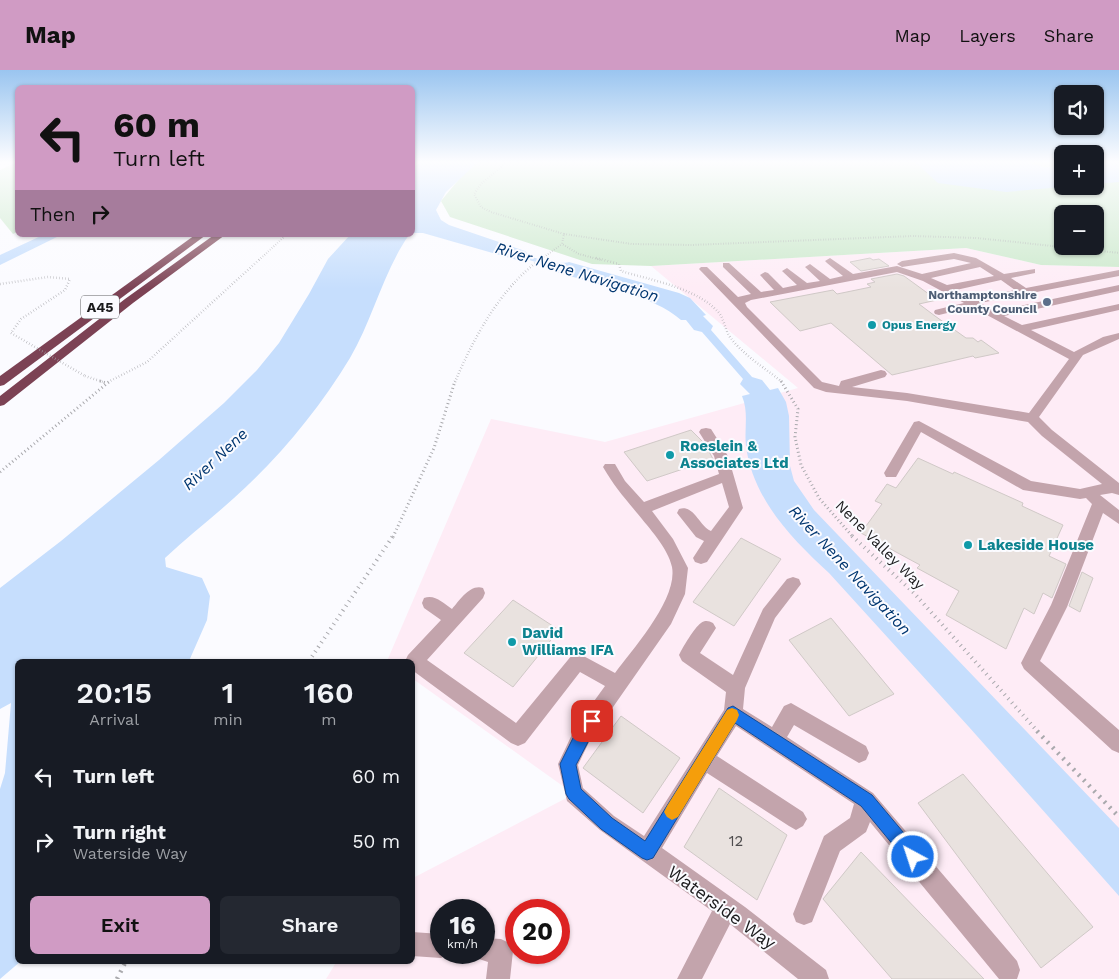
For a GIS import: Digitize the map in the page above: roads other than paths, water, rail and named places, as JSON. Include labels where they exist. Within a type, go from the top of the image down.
[{"type":"highway","name":"A45","points":[[0,382],[160,263],[198,237]]},
{"type":"highway","name":"A45","points":[[0,402],[129,301],[217,237]]},
{"type":"street","points":[[902,264],[954,256],[968,258],[1024,291]]},
{"type":"street","points":[[830,261],[850,278]]},
{"type":"street","points":[[920,277],[981,264]]},
{"type":"street","points":[[726,265],[758,295]]},
{"type":"street","points":[[810,267],[828,282]]},
{"type":"street","points":[[704,269],[818,384],[846,390],[907,397],[1032,418],[1047,433],[1116,489],[1094,498],[1059,607],[1030,662],[1119,743]]},
{"type":"street","points":[[741,305],[742,299],[758,295],[897,270],[910,272],[945,288],[1076,358]]},
{"type":"street","points":[[787,271],[804,287]]},
{"type":"street","points":[[945,288],[1032,271]]},
{"type":"street","points":[[939,312],[1024,291],[1119,273]]},
{"type":"street","points":[[765,275],[781,291]]},
{"type":"street","points":[[994,315],[1119,288]]},
{"type":"street","points":[[1021,329],[1119,307]]},
{"type":"street","points":[[1032,418],[1079,353],[1119,336]]},
{"type":"street","points":[[846,390],[845,384],[880,374]]},
{"type":"street","points":[[891,473],[919,425],[1028,486],[1094,498],[1119,518]]},
{"type":"street","points":[[701,558],[736,508],[721,456],[706,432]]},
{"type":"street","name":"Waterside Way","points":[[610,467],[620,485],[642,509],[668,543],[680,568],[677,594],[665,619],[583,734],[568,764],[574,794],[607,823],[726,907],[816,979]]},
{"type":"street","points":[[642,509],[727,476]]},
{"type":"street","points":[[684,513],[701,533],[714,539]]},
{"type":"street","points":[[647,852],[733,713],[736,688],[769,614],[793,584]]},
{"type":"street","points":[[415,660],[477,593]]},
{"type":"street","points":[[430,603],[454,619]]},
{"type":"street","points":[[707,628],[688,655],[736,688]]},
{"type":"street","points":[[415,662],[518,736],[578,662],[618,684]]},
{"type":"street","points":[[775,740],[791,712],[859,752]]},
{"type":"street","points":[[733,713],[866,800],[1008,970]]},
{"type":"street","points":[[704,759],[796,819]]},
{"type":"street","points":[[804,914],[832,844],[859,825],[866,800]]},
{"type":"street","points":[[689,979],[726,907]]},
{"type":"street","points":[[415,944],[430,945]]},
{"type":"street","points":[[495,951],[501,951],[498,979]]},
{"type":"water","name":"River Nene Navigation","points":[[415,204],[439,204],[436,210],[441,220],[449,225],[525,251],[533,257],[559,263],[569,262],[679,293],[690,298],[706,315],[703,316],[713,326],[711,330],[752,377],[762,380],[770,390],[778,388],[786,402],[789,416],[790,466],[794,481],[814,510],[1119,828],[1119,896],[969,727],[829,573],[801,546],[776,516],[765,500],[750,465],[746,446],[746,415],[742,396],[750,394],[740,384],[743,379],[702,332],[694,330],[686,320],[681,320],[670,311],[640,297],[556,272],[555,268],[526,259],[517,260],[423,233],[415,233]]},
{"type":"water","points":[[39,237],[57,237],[0,265],[0,255]]},
{"type":"water","name":"River Nene","points":[[348,237],[408,237],[392,264],[350,358],[312,414],[251,483],[165,558],[166,567],[202,578],[210,596],[207,620],[190,659],[15,659],[15,964],[18,964],[0,979],[0,789],[5,773],[11,703],[0,709],[0,588],[61,541],[159,460],[224,403],[257,370],[279,343],[328,259]]},
{"type":"place","name":"Northamptonshire County Council","points":[[1047,302]]},
{"type":"place","name":"Opus Energy","points":[[872,325]]},
{"type":"place","name":"Roeslein & Associates Ltd","points":[[670,455]]},
{"type":"place","name":"Lakeside House","points":[[968,545]]},
{"type":"place","name":"David Williams IFA","points":[[512,642]]}]
